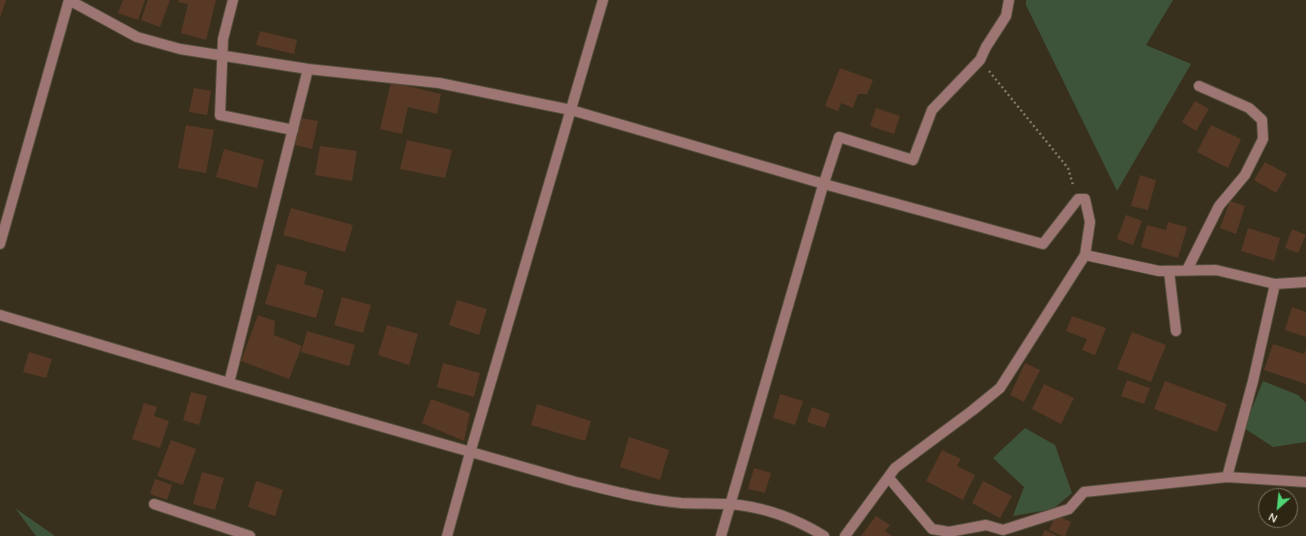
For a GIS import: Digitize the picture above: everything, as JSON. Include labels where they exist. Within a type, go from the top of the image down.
[{"type":"street","points":[[0,244],[69,0],[137,37],[180,49],[308,69],[439,83],[572,110],[824,184],[1043,244],[1078,199],[1085,199],[1090,222],[1085,255],[1000,388],[895,468],[845,536]]},
{"type":"street","points":[[233,0],[223,39],[220,114],[293,130]]},
{"type":"street","points":[[447,536],[470,452],[572,110],[603,0]]},
{"type":"street","points":[[721,536],[824,184],[840,137],[913,160],[932,110],[980,60],[986,47],[1006,16],[1009,0]]},
{"type":"street","points":[[229,383],[308,69]]},
{"type":"street","points":[[1187,270],[1220,206],[1245,175],[1263,140],[1262,120],[1249,108],[1199,86]]},
{"type":"street","points":[[1085,255],[1159,271],[1216,270],[1275,284],[1306,282]]},
{"type":"street","points":[[1169,271],[1176,331]]},
{"type":"street","points":[[1227,477],[1253,381],[1275,284]]},
{"type":"street","points":[[0,315],[229,383],[576,482],[619,493],[680,503],[740,505],[778,513],[808,526],[824,536]]},
{"type":"street","points":[[889,478],[929,532],[949,532],[986,525],[1003,530],[1069,509],[1084,492],[1227,477],[1306,482]]},
{"type":"street","points":[[154,504],[250,536]]},
{"type":"path","points":[[980,60],[1068,168],[1078,199]]},
{"type":"green space","points":[[1026,0],[1173,0],[1146,45],[1191,64],[1117,191],[1026,5]]},
{"type":"green space","points":[[1263,381],[1298,395],[1306,403],[1306,442],[1273,447],[1244,428]]},
{"type":"green space","points":[[1025,428],[1055,445],[1072,493],[1053,509],[1013,516],[1024,487],[993,458]]},
{"type":"green space","points":[[15,508],[55,536],[36,536]]},
{"type":"building","points":[[0,0],[6,0],[0,18]]},
{"type":"building","points":[[123,0],[145,0],[138,20],[118,13]]},
{"type":"building","points":[[148,0],[170,0],[160,27],[141,20]]},
{"type":"building","points":[[178,0],[216,0],[206,40],[181,33],[188,4],[178,2]]},
{"type":"building","points":[[260,31],[297,40],[294,54],[256,45]]},
{"type":"building","points":[[840,68],[873,80],[867,94],[858,94],[853,108],[841,103],[838,111],[825,106]]},
{"type":"building","points":[[391,82],[441,94],[437,114],[408,107],[402,134],[380,129]]},
{"type":"building","points":[[194,88],[211,91],[207,115],[189,112]]},
{"type":"building","points":[[1195,101],[1209,109],[1196,131],[1182,122]]},
{"type":"building","points":[[876,108],[900,116],[894,134],[870,126]]},
{"type":"building","points":[[300,118],[318,121],[312,149],[295,145]]},
{"type":"building","points":[[186,125],[214,130],[206,173],[178,168]]},
{"type":"building","points":[[1211,125],[1241,139],[1228,168],[1197,152]]},
{"type":"building","points":[[407,140],[452,150],[445,178],[400,169]]},
{"type":"building","points":[[320,146],[357,151],[352,181],[315,175]]},
{"type":"building","points":[[224,149],[264,160],[257,188],[216,177]]},
{"type":"building","points":[[1265,162],[1287,174],[1276,193],[1254,180]]},
{"type":"building","points":[[1140,175],[1156,180],[1148,210],[1131,206]]},
{"type":"building","points":[[1230,201],[1245,206],[1236,234],[1220,228]]},
{"type":"building","points":[[291,208],[353,225],[345,252],[283,235]]},
{"type":"building","points":[[1126,215],[1142,221],[1133,245],[1117,239]]},
{"type":"building","points":[[1168,222],[1187,227],[1178,258],[1141,247],[1147,225],[1166,230]]},
{"type":"building","points":[[1248,228],[1280,238],[1274,261],[1241,251]]},
{"type":"building","points":[[1292,229],[1306,235],[1298,253],[1285,248]]},
{"type":"building","points":[[277,264],[307,272],[304,284],[324,290],[316,318],[265,304]]},
{"type":"building","points":[[342,297],[371,305],[363,333],[334,325]]},
{"type":"building","points":[[457,300],[487,309],[479,335],[449,325]]},
{"type":"building","points":[[1292,307],[1306,312],[1306,337],[1285,330]]},
{"type":"building","points":[[258,315],[275,321],[274,335],[302,346],[289,379],[241,361]]},
{"type":"building","points":[[1072,316],[1106,328],[1095,355],[1082,350],[1087,339],[1066,331]]},
{"type":"building","points":[[387,325],[418,334],[409,365],[378,355]]},
{"type":"building","points":[[307,331],[355,345],[349,366],[301,352]]},
{"type":"building","points":[[1132,332],[1166,345],[1151,382],[1117,369]]},
{"type":"building","points":[[1273,344],[1304,354],[1306,349],[1306,384],[1264,370]]},
{"type":"building","points":[[29,352],[52,359],[46,378],[23,372]]},
{"type":"building","points":[[443,363],[480,373],[474,397],[437,387]]},
{"type":"building","points":[[1025,363],[1040,370],[1024,402],[1010,395]]},
{"type":"building","points":[[1127,380],[1150,388],[1144,404],[1121,396]]},
{"type":"building","points":[[1165,381],[1227,404],[1217,432],[1154,409]]},
{"type":"building","points":[[1044,384],[1074,398],[1061,424],[1032,409]]},
{"type":"building","points":[[191,392],[207,396],[199,425],[183,420]]},
{"type":"building","points":[[780,394],[803,401],[795,425],[773,418]]},
{"type":"building","points":[[431,399],[470,413],[464,441],[422,423]]},
{"type":"building","points":[[144,403],[157,407],[154,416],[169,421],[160,448],[132,439]]},
{"type":"building","points":[[537,404],[591,421],[585,441],[531,425]]},
{"type":"building","points":[[812,407],[830,414],[825,428],[807,422]]},
{"type":"building","points":[[629,437],[669,450],[660,480],[620,467]]},
{"type":"building","points":[[171,440],[196,449],[183,485],[157,476]]},
{"type":"building","points":[[942,450],[961,459],[957,466],[975,475],[963,500],[926,481]]},
{"type":"building","points":[[754,468],[771,473],[765,493],[748,489]]},
{"type":"building","points":[[202,472],[224,478],[215,510],[193,504]]},
{"type":"building","points":[[155,479],[172,485],[167,500],[150,494]]},
{"type":"building","points":[[256,481],[283,490],[275,516],[248,507]]},
{"type":"building","points":[[983,481],[1012,496],[1000,518],[972,503]]},
{"type":"building","points":[[1056,515],[1071,522],[1065,536],[1049,530]]},
{"type":"building","points":[[876,516],[890,525],[885,531],[892,536],[861,536]]},
{"type":"building","points":[[1045,530],[1057,536],[1042,536]]}]
